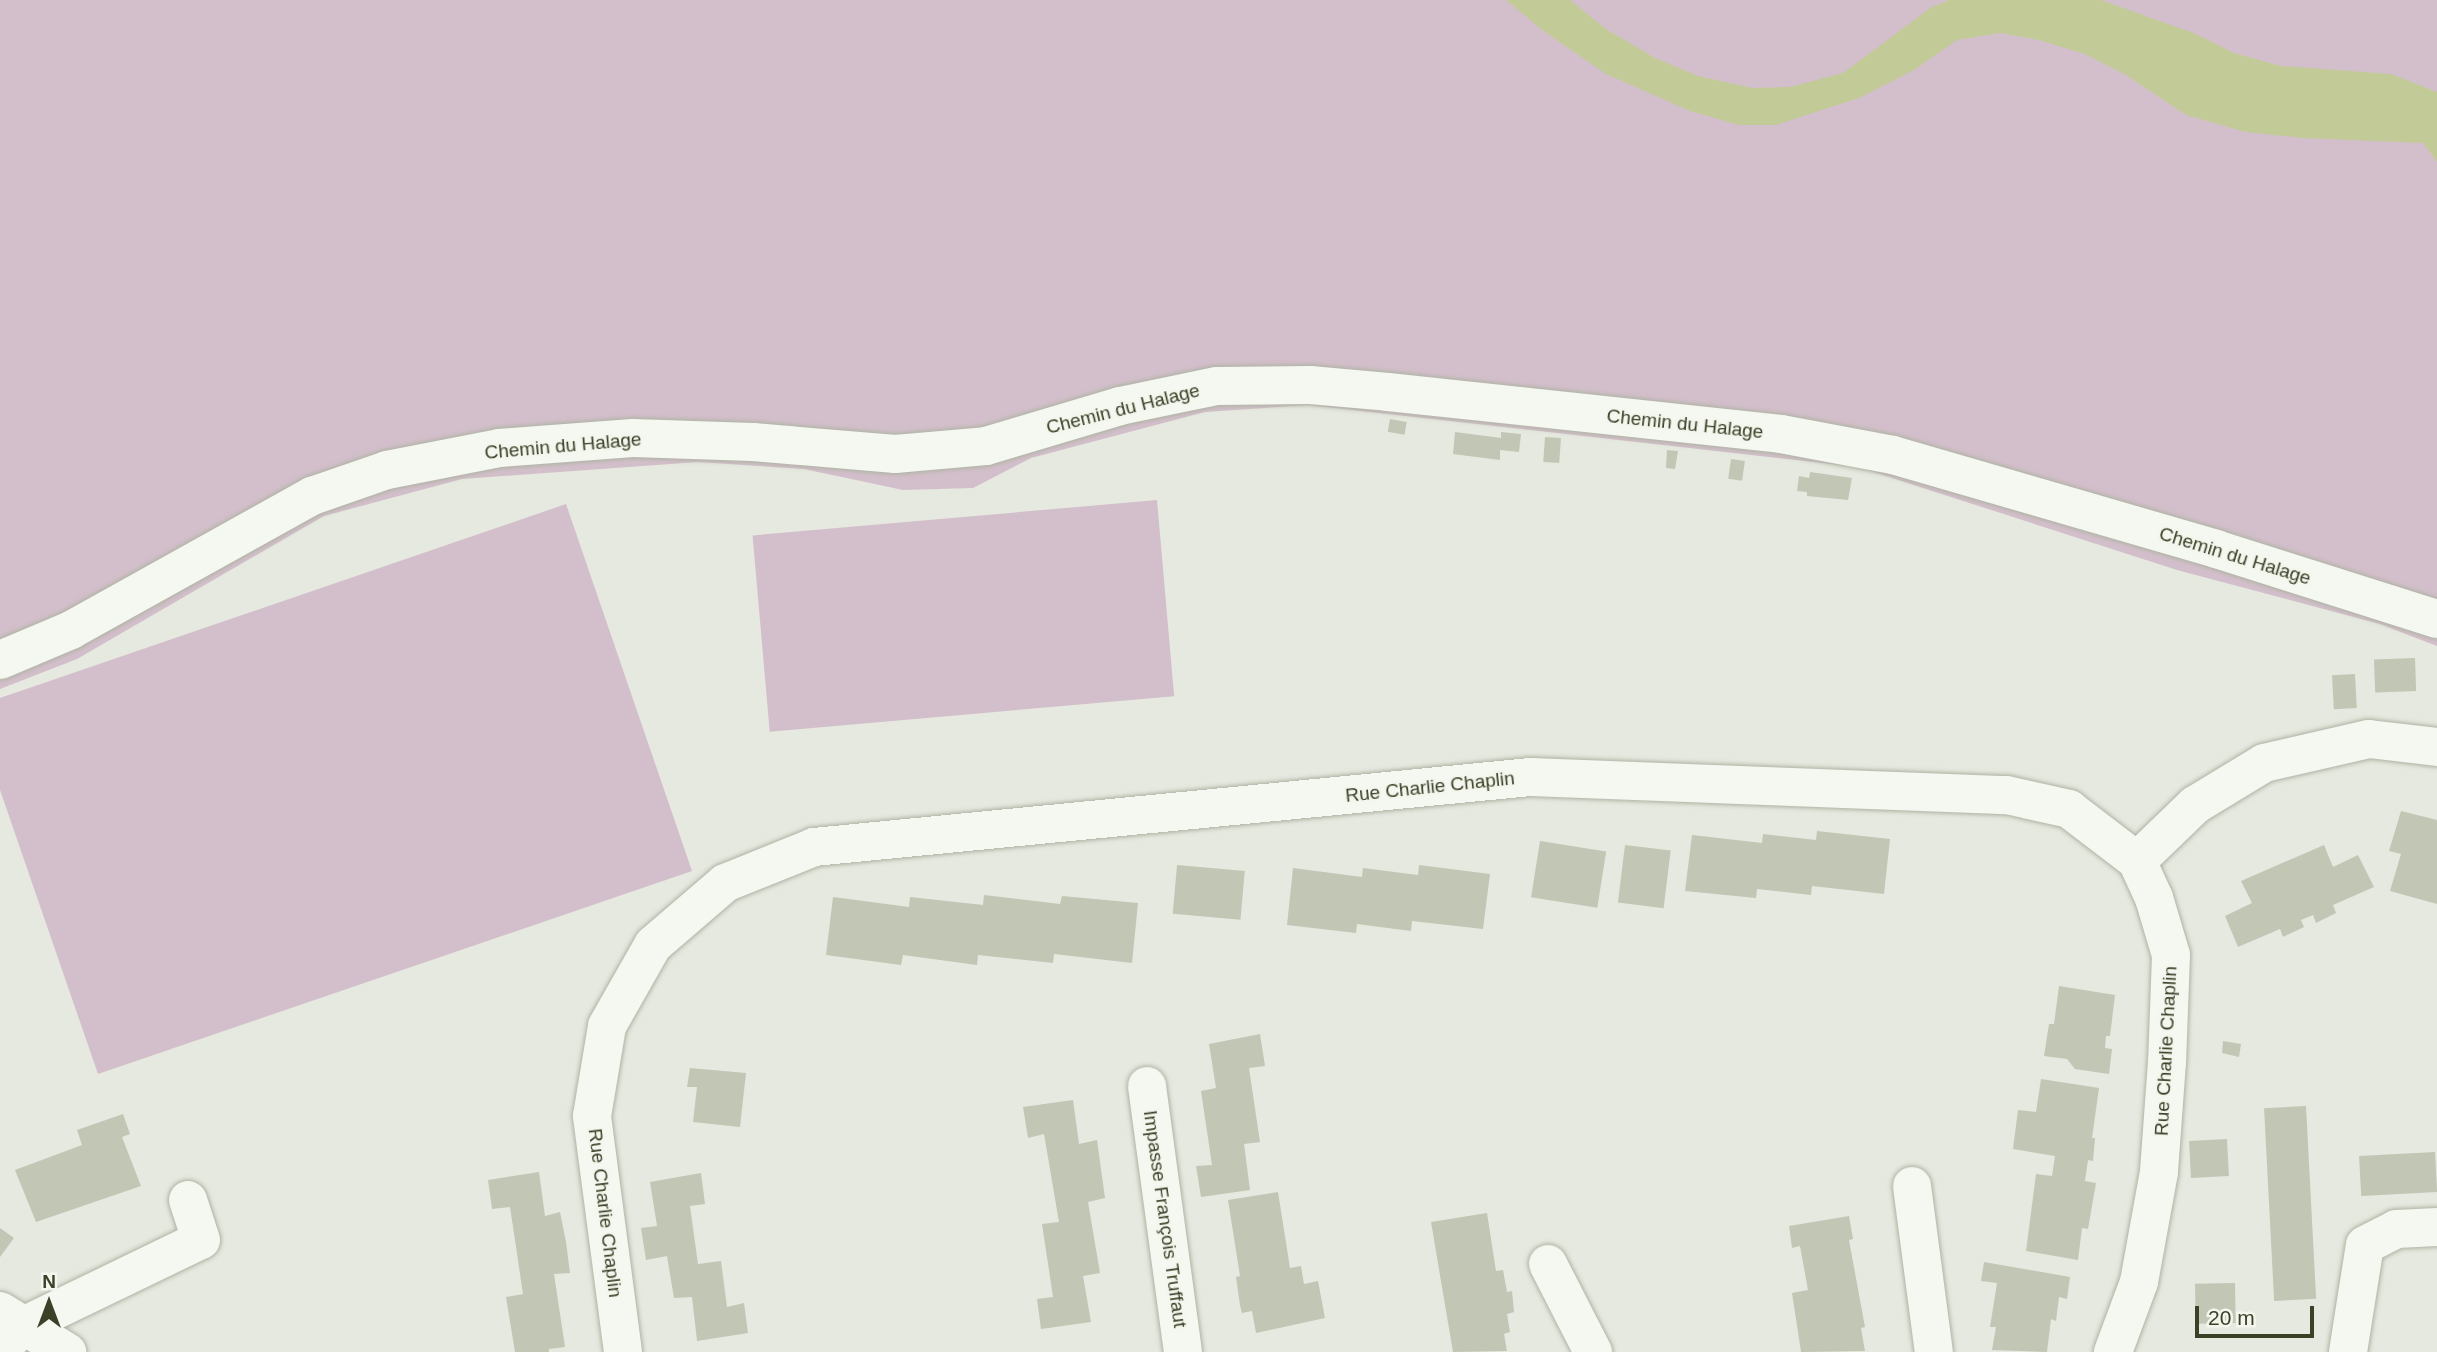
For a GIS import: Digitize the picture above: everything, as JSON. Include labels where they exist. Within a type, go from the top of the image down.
[{"type":"street","name":"Chemin du Halage","points":[[0,660],[71,630],[312,496],[387,470],[499,449],[633,438],[753,442],[895,454],[986,446],[1120,406],[1217,386],[1310,384],[1781,434],[1893,455],[2216,549],[2437,620]]},
{"type":"street","points":[[2137,861],[2195,805],[2264,763],[2369,739],[2437,747]]},
{"type":"street","name":"Rue Charlie Chaplin","points":[[623,1352],[592,1116],[607,1026],[653,945],[725,883],[814,847],[1531,777],[2007,795],[2069,809],[2137,861],[2154,898],[2171,954],[2167,1062],[2160,1172],[2139,1282],[2113,1352]]},
{"type":"street","name":"Impasse François Truffaut","points":[[1147,1086],[1183,1352]]},
{"type":"street","points":[[1912,1186],[1934,1352]]},
{"type":"street","points":[[8,1328],[201,1240],[188,1200]]},
{"type":"street","points":[[2348,1352],[2365,1245],[2396,1229],[2437,1227]]},
{"type":"street","points":[[1548,1264],[1592,1352]]},
{"type":"street","points":[[8,1328],[67,1352]]},
{"type":"shaded area","points":[[0,0],[2437,0],[2437,646],[2380,624],[2177,570],[1858,467],[1308,405],[1205,412],[1031,458],[973,488],[903,490],[804,469],[698,462],[462,479],[324,516],[77,659],[0,689]]},
{"type":"shaded area","points":[[1506,0],[1570,0],[1606,29],[1655,58],[1698,76],[1752,88],[1790,87],[1843,73],[1930,8],[1949,0],[2101,0],[2196,34],[2234,53],[2281,66],[2391,74],[2437,92],[2437,162],[2423,143],[2303,138],[2246,132],[2186,115],[2126,75],[2085,54],[2039,40],[2000,33],[1957,40],[1914,70],[1859,98],[1776,125],[1739,125],[1690,111],[1606,74],[1542,30]]},
{"type":"shaded area","points":[[1157,500],[1174,696],[770,732],[753,535]]},
{"type":"shaded area","points":[[566,504],[692,871],[98,1074],[0,790],[0,698]]},
{"type":"building","points":[[1390,419],[1407,422],[1404,435],[1388,432]]},
{"type":"building","points":[[1455,432],[1501,438],[1501,432],[1521,434],[1519,452],[1500,450],[1500,460],[1453,454]]},
{"type":"building","points":[[1545,437],[1561,438],[1559,463],[1543,462]]},
{"type":"building","points":[[1667,450],[1678,451],[1675,469],[1666,468]]},
{"type":"building","points":[[1731,459],[1745,461],[1742,481],[1728,479]]},
{"type":"building","points":[[1810,472],[1852,478],[1848,500],[1807,496],[1807,492],[1797,491],[1799,476],[1809,478]]},
{"type":"building","points":[[2415,658],[2416,691],[2375,692],[2374,659]]},
{"type":"building","points":[[2355,674],[2357,708],[2334,709],[2332,675]]},
{"type":"building","points":[[2401,811],[2437,820],[2437,904],[2390,891],[2401,854],[2389,851]]},
{"type":"building","points":[[1817,831],[1890,839],[1884,894],[1812,886],[1811,895],[1757,889],[1756,898],[1685,891],[1692,835],[1762,843],[1763,834],[1816,840]]},
{"type":"building","points":[[1540,841],[1606,851],[1597,908],[1531,897]]},
{"type":"building","points":[[1625,845],[1671,851],[1664,908],[1618,903]]},
{"type":"building","points":[[2324,845],[2333,867],[2358,855],[2374,887],[2333,905],[2336,913],[2316,923],[2313,915],[2301,920],[2304,927],[2283,937],[2280,929],[2238,947],[2225,916],[2252,903],[2241,881]]},
{"type":"building","points":[[1177,865],[1245,871],[1240,920],[1173,914]]},
{"type":"building","points":[[1419,865],[1490,874],[1483,929],[1412,921],[1411,931],[1357,924],[1356,933],[1287,925],[1293,868],[1362,877],[1363,868],[1418,875]]},
{"type":"building","points":[[984,895],[1060,904],[1062,896],[1138,903],[1132,963],[1054,954],[1053,963],[978,955],[977,965],[903,955],[901,965],[826,955],[833,897],[909,907],[910,897],[983,905]]},
{"type":"building","points":[[2059,986],[2115,995],[2110,1036],[2106,1036],[2105,1048],[2112,1049],[2109,1074],[2075,1069],[2067,1059],[2044,1056],[2049,1024],[2054,1024]]},
{"type":"building","points":[[1260,1034],[1265,1066],[1249,1068],[1260,1142],[1244,1144],[1250,1190],[1201,1197],[1196,1166],[1212,1165],[1201,1091],[1216,1088],[1209,1044]]},
{"type":"building","points":[[2223,1041],[2241,1044],[2239,1057],[2222,1053]]},
{"type":"building","points":[[690,1068],[746,1073],[740,1127],[693,1122],[697,1087],[687,1087]]},
{"type":"building","points":[[2041,1079],[2099,1088],[2092,1138],[2095,1138],[2093,1161],[2088,1160],[2085,1181],[2096,1183],[2088,1229],[2082,1228],[2078,1260],[2026,1251],[2036,1174],[2052,1176],[2055,1156],[2013,1149],[2018,1110],[2036,1112]]},
{"type":"building","points":[[1073,1100],[1079,1144],[1097,1140],[1105,1198],[1088,1202],[1100,1273],[1083,1276],[1091,1322],[1041,1329],[1037,1299],[1053,1297],[1042,1224],[1059,1222],[1044,1134],[1028,1138],[1023,1107]]},
{"type":"building","points":[[2306,1106],[2316,1299],[2274,1301],[2264,1108]]},
{"type":"building","points":[[123,1114],[130,1134],[122,1137],[141,1186],[36,1222],[15,1170],[82,1145],[77,1130]]},
{"type":"building","points":[[2227,1139],[2229,1176],[2191,1178],[2189,1141]]},
{"type":"building","points":[[2435,1152],[2437,1192],[2361,1196],[2359,1156]]},
{"type":"building","points":[[539,1172],[545,1216],[560,1212],[566,1242],[570,1273],[554,1274],[565,1347],[549,1349],[549,1352],[515,1352],[506,1297],[523,1294],[510,1207],[492,1209],[488,1180]]},
{"type":"building","points":[[701,1173],[705,1204],[690,1206],[698,1264],[721,1261],[727,1307],[744,1303],[748,1333],[697,1341],[692,1297],[674,1298],[667,1256],[646,1260],[641,1228],[657,1226],[650,1182]]},
{"type":"building","points":[[1278,1192],[1290,1268],[1301,1266],[1304,1284],[1318,1281],[1325,1318],[1256,1333],[1252,1311],[1242,1313],[1240,1305],[1236,1277],[1240,1276],[1228,1200]]},
{"type":"building","points":[[1487,1213],[1496,1271],[1503,1270],[1507,1292],[1512,1291],[1514,1312],[1507,1314],[1510,1332],[1504,1334],[1507,1351],[1453,1352],[1431,1222]]},
{"type":"building","points":[[1849,1216],[1853,1239],[1849,1240],[1865,1327],[1861,1328],[1865,1351],[1801,1352],[1792,1293],[1808,1290],[1800,1246],[1792,1248],[1789,1226]]},
{"type":"building","points":[[0,1228],[14,1238],[0,1257]]},
{"type":"building","points":[[1984,1262],[2070,1277],[2067,1299],[2059,1297],[2056,1321],[2051,1319],[2047,1352],[1992,1350],[1996,1327],[1990,1327],[1997,1283],[1981,1281]]},
{"type":"building","points":[[2235,1283],[2236,1323],[2196,1324],[2195,1284]]}]
